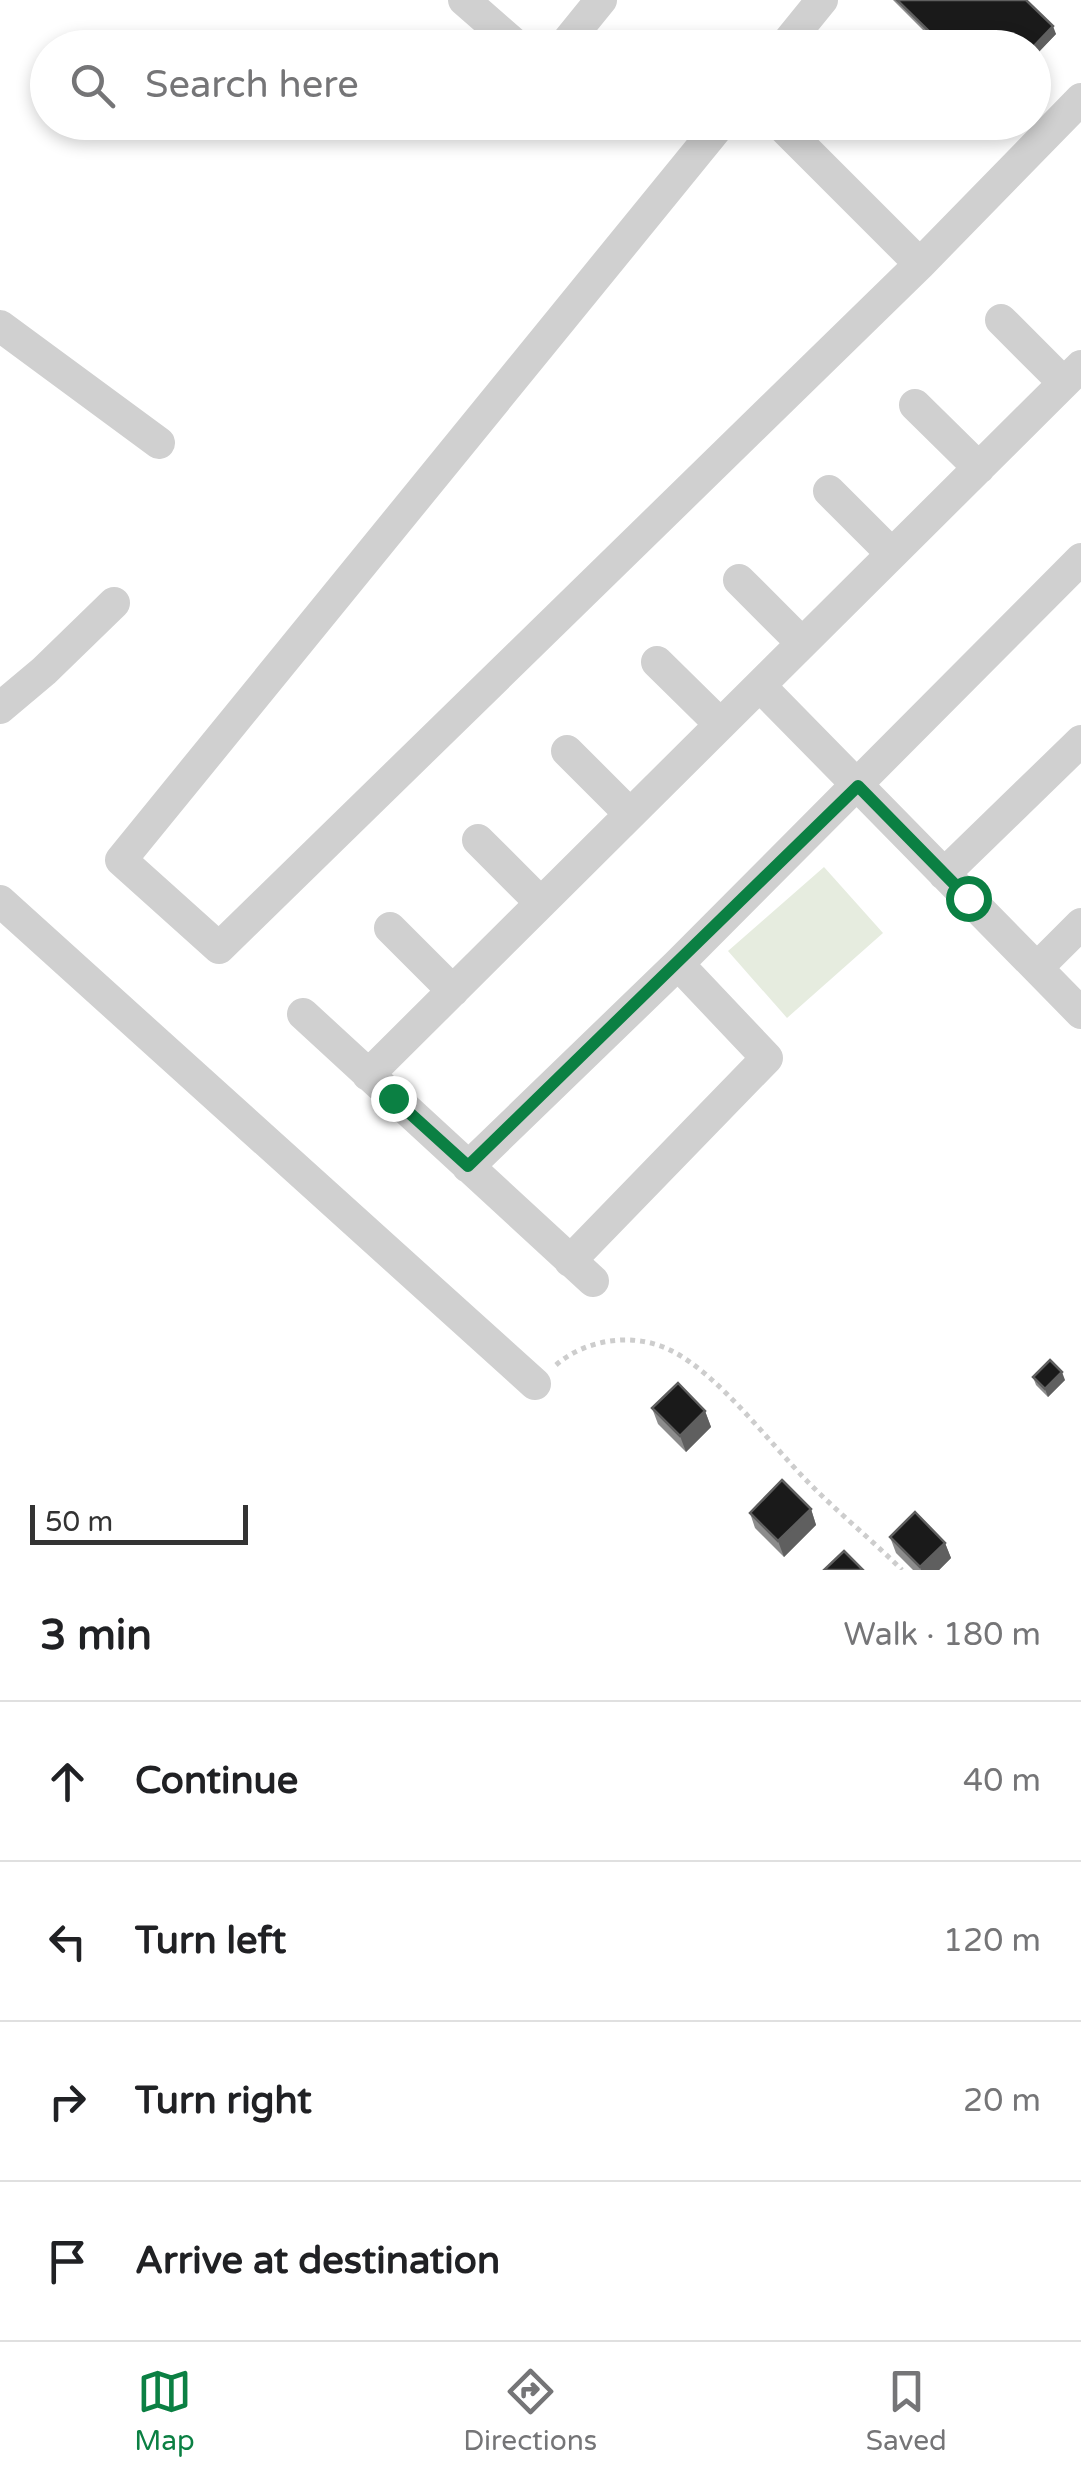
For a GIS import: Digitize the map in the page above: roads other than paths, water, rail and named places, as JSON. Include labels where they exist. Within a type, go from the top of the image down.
[{"type":"street","points":[[464,0],[498,30]]},
{"type":"street","points":[[576,30],[600,0]]},
{"type":"street","points":[[798,30],[822,0]]},
{"type":"street","points":[[1051,130],[1081,99]]},
{"type":"street","points":[[707,140],[121,860],[219,948],[920,264],[1041,140]]},
{"type":"street","points":[[796,140],[920,264]]},
{"type":"street","points":[[368,1076],[1073,374],[1001,320]]},
{"type":"street","points":[[0,326],[159,443]]},
{"type":"street","points":[[916,405],[978,468]]},
{"type":"street","points":[[828,491],[892,554]]},
{"type":"street","points":[[468,1166],[678,964],[1081,560]]},
{"type":"street","points":[[739,580],[802,643]]},
{"type":"street","points":[[0,708],[114,603]]},
{"type":"street","points":[[657,662],[720,724]]},
{"type":"street","points":[[760,686],[1081,1013]]},
{"type":"street","points":[[944,874],[1081,741]]},
{"type":"street","points":[[567,751],[630,814]]},
{"type":"street","points":[[478,840],[541,903]]},
{"type":"street","points":[[0,901],[535,1384]]},
{"type":"street","points":[[1036,968],[1081,924]]},
{"type":"street","points":[[390,928],[453,990]]},
{"type":"street","points":[[303,1014],[582,1271],[767,1058],[678,964]]}]
